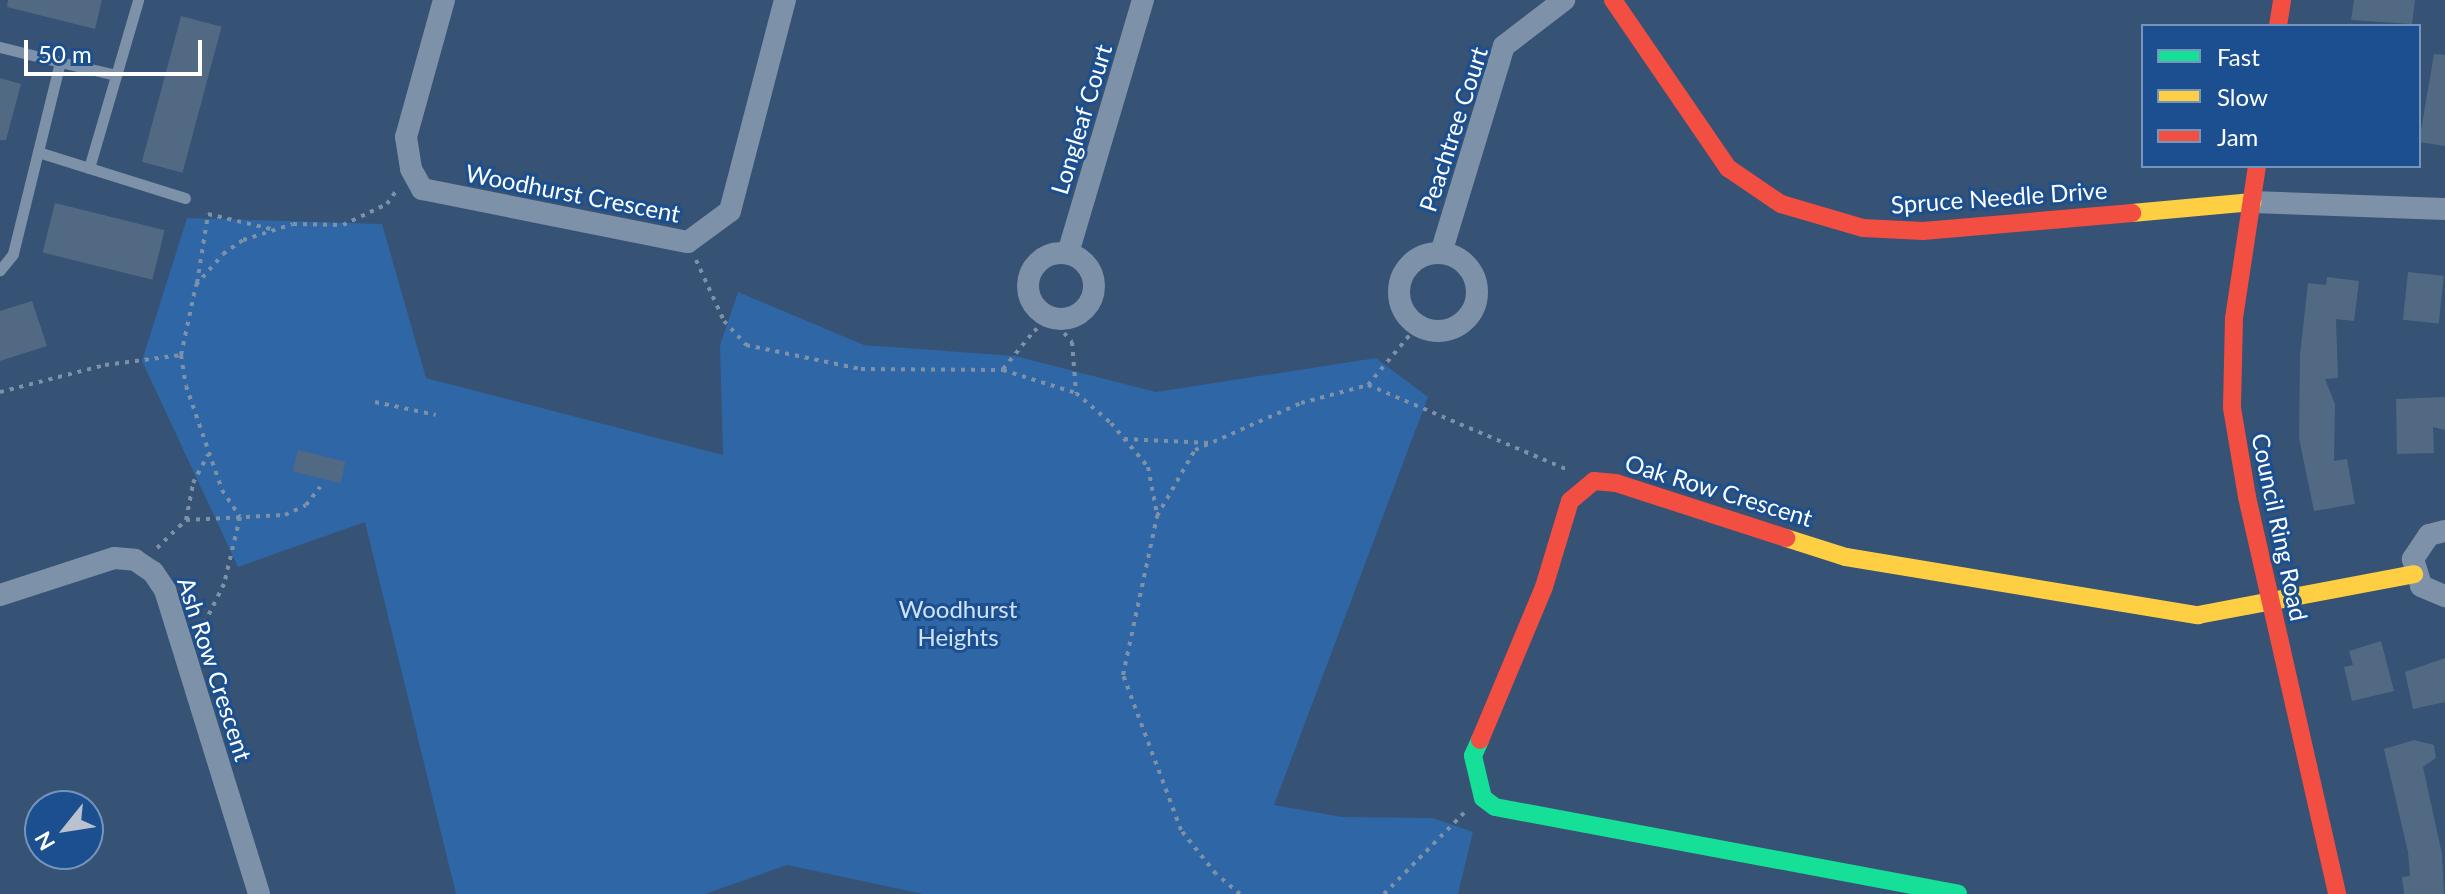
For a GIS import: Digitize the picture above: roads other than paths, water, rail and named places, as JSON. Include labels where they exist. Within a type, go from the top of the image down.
[{"type":"street","name":"Woodhurst Crescent","points":[[444,0],[406,137],[411,169],[422,189],[688,242],[730,211],[785,0]]},
{"type":"street","name":"Longleaf Court","points":[[1068,253],[1143,0]]},
{"type":"street","name":"Peachtree Court","points":[[1441,253],[1504,46],[1564,0]]},
{"type":"street","name":"Spruce Needle Drive","points":[[1613,0],[1728,168],[1781,204],[1863,228],[1923,231],[2252,202]]},
{"type":"street","points":[[2278,24],[2282,0]]},
{"type":"street","name":"Council Ring Road","points":[[2257,168],[2234,318],[2232,408],[2271,601],[2337,894]]},
{"type":"street","points":[[2252,202],[2445,209]]},
{"type":"street","points":[[1068,253],[1089,268],[1094,294],[1078,315],[1051,318],[1037,310],[1028,295],[1028,277],[1036,263],[1051,254],[1068,253]]},
{"type":"street","points":[[1441,253],[1455,256],[1474,276],[1475,304],[1469,316],[1445,330],[1418,325],[1402,305],[1401,280],[1417,259],[1441,253]]},
{"type":"street","name":"Oak Row Crescent","points":[[1958,894],[1495,807],[1483,798],[1473,756],[1544,587],[1570,501],[1594,481],[1616,483],[1846,557],[2198,615],[2414,574]]},
{"type":"street","points":[[2445,531],[2418,545],[2414,574],[2421,586],[2445,596]]},
{"type":"street","name":"Ash Row Crescent","points":[[0,595],[106,560],[142,563],[165,590],[259,894]]},
{"type":"lane","points":[[89,168],[138,0]]},
{"type":"lane","points":[[0,47],[116,75]]},
{"type":"lane","points":[[0,270],[13,254],[60,62]]},
{"type":"lane","points":[[38,152],[185,198]]},
{"type":"park label","name":"Woodhurst Heights","points":[[958,623]]}]
